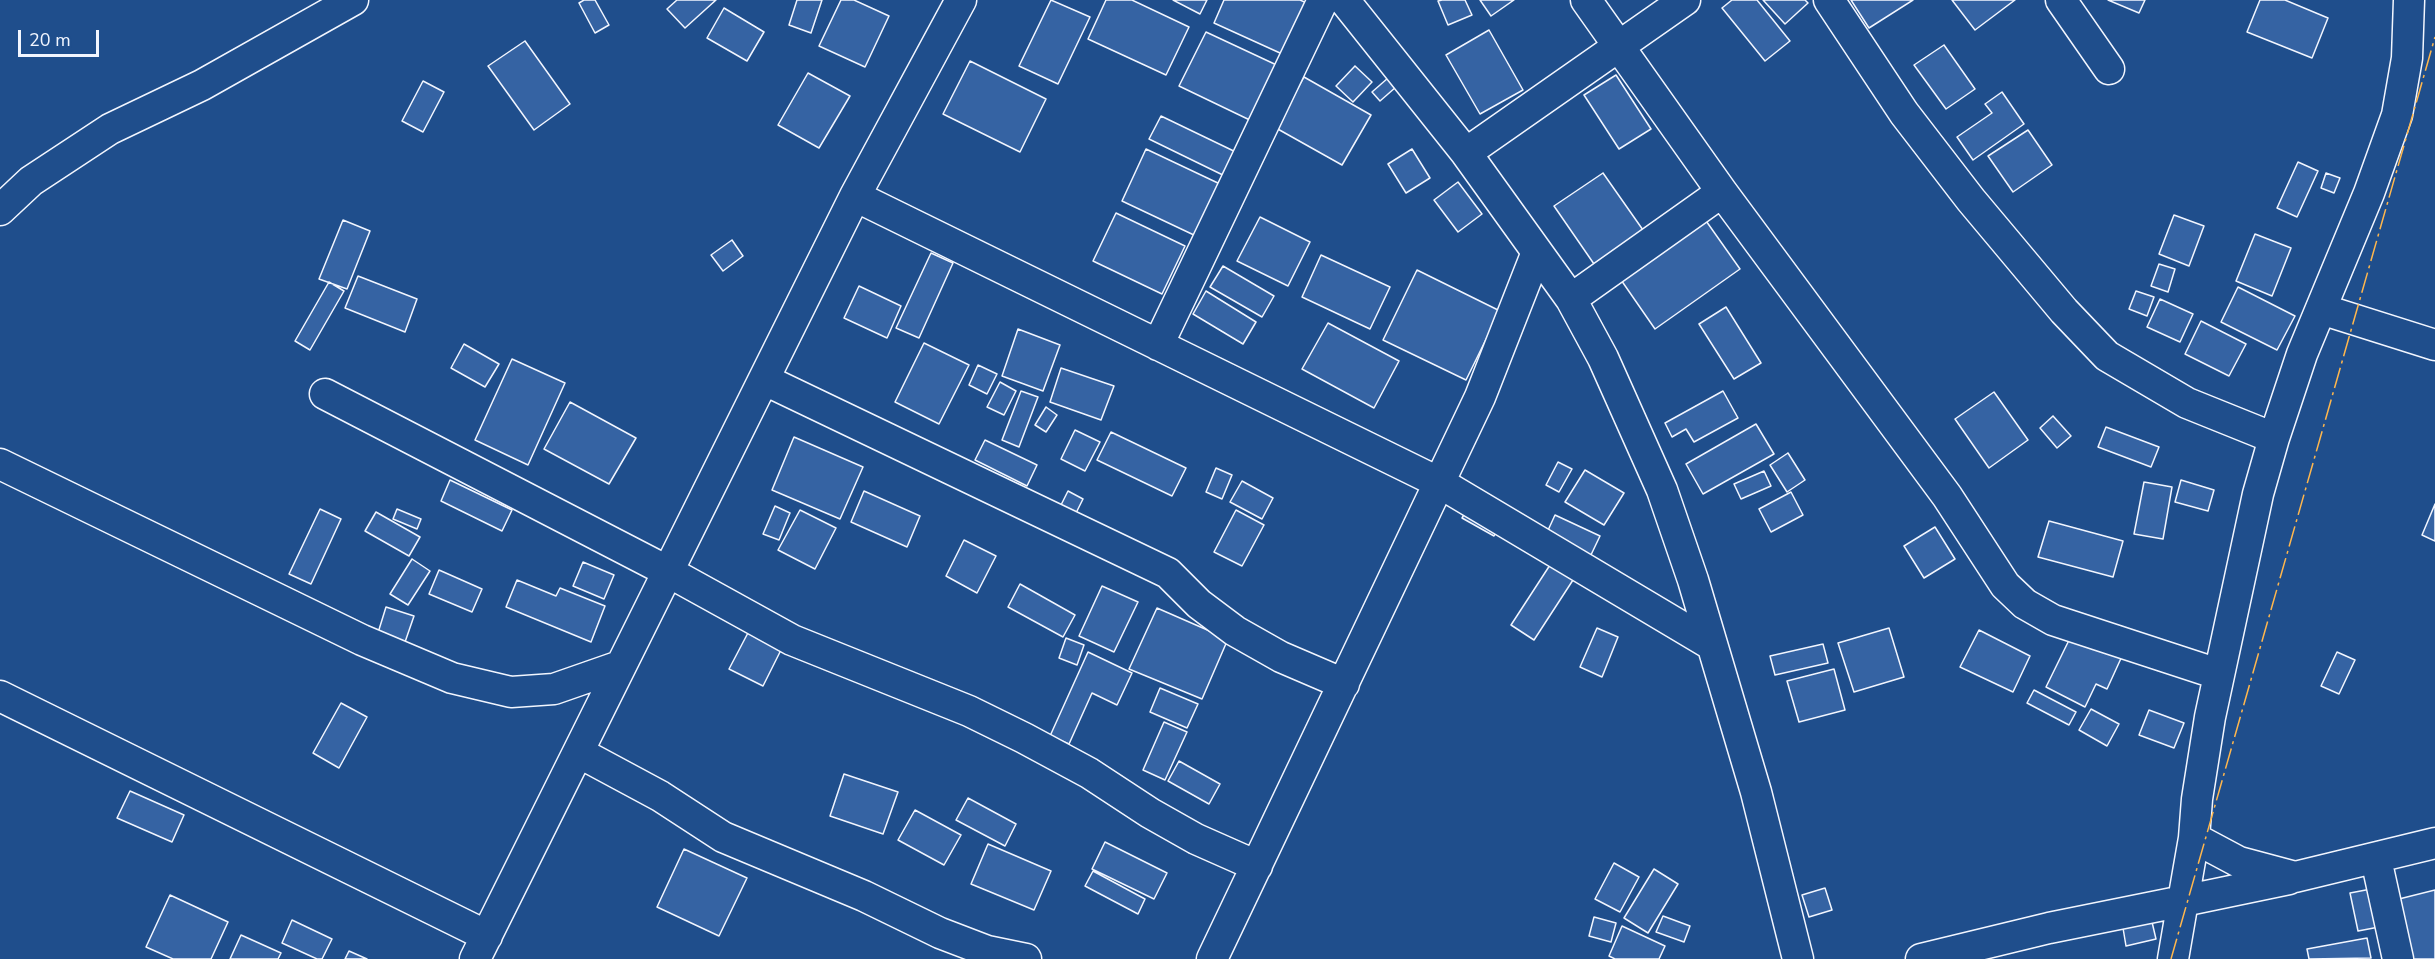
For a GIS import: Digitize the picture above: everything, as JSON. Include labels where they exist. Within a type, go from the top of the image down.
[{"type":"street","points":[[0,210],[31,181],[110,129],[202,85],[353,0]]},
{"type":"street","points":[[0,696],[481,948],[580,753],[620,666],[855,196],[961,0]]},
{"type":"street","points":[[1158,345],[1323,0]]},
{"type":"street","points":[[1344,0],[1466,153],[1571,299],[1603,358],[1662,490],[1756,792],[1798,959]]},
{"type":"street","points":[[1586,0],[1722,192],[1947,496],[2005,585],[2025,604],[2053,620],[2218,674]]},
{"type":"street","points":[[1466,153],[1685,0]]},
{"type":"street","points":[[1829,0],[1904,113],[1971,200],[2064,311],[2107,356],[2187,403],[2274,438]]},
{"type":"street","points":[[2061,0],[2109,69]]},
{"type":"street","points":[[2173,959],[2194,838],[2202,757],[2258,494],[2302,354],[2369,193],[2397,115],[2407,58],[2409,0]]},
{"type":"street","points":[[1571,299],[1722,192]]},
{"type":"street","points":[[855,196],[1440,483],[1712,645]]},
{"type":"street","points":[[1212,959],[1480,397],[1537,252]]},
{"type":"street","points":[[2321,309],[2435,345]]},
{"type":"street","points":[[765,380],[1149,563],[1168,573],[1199,604],[1235,631],[1281,657],[1344,684]]},
{"type":"street","points":[[325,394],[667,571],[792,640],[969,711],[1024,738],[1089,773],[1150,813],[1196,839],[1257,866]]},
{"type":"street","points":[[0,464],[352,635],[452,678],[512,692],[554,689],[620,666]]},
{"type":"street","points":[[580,753],[660,796],[723,837],[864,896],[940,933],[987,951],[1026,959]]},
{"type":"street","points":[[2194,838],[2239,862],[2295,878]]},
{"type":"street","points":[[1921,959],[2049,928],[2295,878],[2435,843]]},
{"type":"street","points":[[2376,859],[2398,959]]},
{"type":"building","points":[[584,0],[595,0],[609,25],[595,33],[579,3]]},
{"type":"building","points":[[677,0],[716,0],[685,28],[667,9]]},
{"type":"building","points":[[797,0],[822,0],[811,33],[789,25]]},
{"type":"building","points":[[841,0],[854,0],[889,16],[865,67],[819,46]]},
{"type":"building","points":[[1051,0],[1090,17],[1058,84],[1019,66]]},
{"type":"building","points":[[1106,0],[1132,0],[1189,27],[1166,75],[1088,39]]},
{"type":"building","points":[[1173,0],[1207,0],[1200,14]]},
{"type":"building","points":[[1224,0],[1300,0],[1314,6],[1291,58],[1214,23]]},
{"type":"building","points":[[1465,0],[1472,15],[1448,25],[1438,1]]},
{"type":"building","points":[[1480,0],[1514,0],[1491,16]]},
{"type":"building","points":[[1732,0],[1757,0],[1790,41],[1765,61],[1722,8]]},
{"type":"building","points":[[1763,0],[1805,0],[1808,3],[1785,24]]},
{"type":"building","points":[[1851,0],[1913,0],[1869,28]]},
{"type":"building","points":[[1952,0],[2015,0],[1975,30]]},
{"type":"building","points":[[2108,0],[2145,0],[2139,13]]},
{"type":"building","points":[[2260,0],[2285,0],[2328,18],[2312,58],[2247,32]]},
{"type":"building","points":[[724,8],[764,32],[747,61],[707,38]]},
{"type":"building","points":[[1489,30],[1523,90],[1480,114],[1446,55]]},
{"type":"building","points":[[1206,32],[1283,68],[1256,123],[1179,86]]},
{"type":"building","points":[[525,41],[570,104],[534,130],[488,66]]},
{"type":"building","points":[[1944,45],[1975,89],[1946,109],[1914,65]]},
{"type":"building","points":[[970,61],[1046,99],[1020,152],[943,114]]},
{"type":"building","points":[[1355,66],[1372,82],[1353,102],[1336,86]]},
{"type":"building","points":[[808,73],[850,96],[819,148],[778,125]]},
{"type":"building","points":[[1616,75],[1651,129],[1619,149],[1584,95]]},
{"type":"building","points":[[1304,77],[1371,115],[1342,165],[1276,128]]},
{"type":"building","points":[[1388,78],[1396,87],[1380,101],[1372,92]]},
{"type":"building","points":[[423,81],[444,92],[423,132],[402,121]]},
{"type":"building","points":[[2002,92],[2024,124],[1973,160],[1957,137],[1992,113],[1985,104]]},
{"type":"building","points":[[1161,116],[1242,155],[1231,179],[1149,139]]},
{"type":"building","points":[[2028,130],[2052,165],[2013,192],[1988,156]]},
{"type":"building","points":[[1146,149],[1220,184],[1196,236],[1122,201]]},
{"type":"building","points":[[1412,149],[1430,178],[1406,193],[1388,164]]},
{"type":"building","points":[[2298,162],[2318,171],[2297,217],[2277,208]]},
{"type":"building","points":[[1603,173],[1643,230],[1594,264],[1554,206]]},
{"type":"building","points":[[2326,173],[2340,178],[2334,193],[2321,188]]},
{"type":"building","points":[[1458,182],[1482,214],[1458,232],[1434,200]]},
{"type":"building","points":[[1116,213],[1185,246],[1162,294],[1093,261]]},
{"type":"building","points":[[2174,215],[2204,226],[2189,266],[2159,254]]},
{"type":"building","points":[[1260,217],[1310,242],[1288,286],[1237,261]]},
{"type":"building","points":[[1704,218],[1740,269],[1655,329],[1619,277]]},
{"type":"building","points":[[343,220],[370,231],[347,289],[319,279]]},
{"type":"building","points":[[2255,234],[2291,248],[2272,296],[2236,281]]},
{"type":"building","points":[[732,240],[743,256],[723,271],[711,255]]},
{"type":"building","points":[[931,253],[953,263],[919,338],[896,328]]},
{"type":"building","points":[[1321,255],[1390,287],[1370,329],[1302,297]]},
{"type":"building","points":[[2159,264],[2175,269],[2168,292],[2151,286]]},
{"type":"building","points":[[1223,266],[1274,296],[1262,317],[1210,287]]},
{"type":"building","points":[[1417,270],[1500,311],[1466,380],[1383,340]]},
{"type":"building","points":[[358,276],[417,299],[405,332],[345,308]]},
{"type":"building","points":[[329,282],[344,291],[310,350],[295,341]]},
{"type":"building","points":[[859,286],[901,306],[887,338],[844,318]]},
{"type":"building","points":[[2238,287],[2295,316],[2277,350],[2221,322]]},
{"type":"building","points":[[1206,291],[1256,322],[1243,344],[1193,314]]},
{"type":"building","points":[[2136,291],[2154,297],[2147,316],[2129,309]]},
{"type":"building","points":[[2160,299],[2193,314],[2180,342],[2147,327]]},
{"type":"building","points":[[1726,307],[1761,363],[1734,379],[1699,324]]},
{"type":"building","points":[[2201,321],[2246,344],[2229,376],[2185,354]]},
{"type":"building","points":[[1328,323],[1399,361],[1374,408],[1302,369]]},
{"type":"building","points":[[1018,329],[1060,345],[1043,391],[1002,376]]},
{"type":"building","points":[[924,343],[969,365],[939,424],[895,402]]},
{"type":"building","points":[[464,344],[499,364],[485,387],[451,368]]},
{"type":"building","points":[[512,359],[565,383],[528,465],[475,440]]},
{"type":"building","points":[[978,365],[997,374],[987,394],[969,385]]},
{"type":"building","points":[[1061,368],[1114,386],[1101,420],[1050,402]]},
{"type":"building","points":[[1000,382],[1016,391],[1004,415],[987,407]]},
{"type":"building","points":[[1021,391],[1038,397],[1019,447],[1002,440]]},
{"type":"building","points":[[1723,391],[1738,418],[1694,442],[1686,429],[1672,437],[1665,423]]},
{"type":"building","points":[[1994,392],[2028,440],[1989,468],[1955,419]]},
{"type":"building","points":[[570,402],[636,438],[609,484],[544,449]]},
{"type":"building","points":[[1046,407],[1057,415],[1046,432],[1035,425]]},
{"type":"building","points":[[2053,416],[2071,436],[2057,448],[2040,428]]},
{"type":"building","points":[[1756,424],[1774,454],[1703,494],[1686,464]]},
{"type":"building","points":[[2106,427],[2159,447],[2151,467],[2098,447]]},
{"type":"building","points":[[1075,430],[1100,442],[1085,471],[1061,459]]},
{"type":"building","points":[[1111,432],[1186,468],[1172,496],[1097,460]]},
{"type":"building","points":[[794,437],[863,467],[840,519],[772,490]]},
{"type":"building","points":[[985,440],[1037,465],[1027,486],[975,460]]},
{"type":"building","points":[[1788,453],[1805,480],[1787,492],[1770,465]]},
{"type":"building","points":[[1558,462],[1572,469],[1559,492],[1546,485]]},
{"type":"building","points":[[1216,468],[1232,475],[1222,499],[1206,492]]},
{"type":"building","points":[[1585,470],[1624,493],[1604,525],[1565,502]]},
{"type":"building","points":[[1764,471],[1771,486],[1741,499],[1734,484]]},
{"type":"building","points":[[450,480],[512,510],[502,531],[441,501]]},
{"type":"building","points":[[2181,480],[2214,490],[2208,511],[2175,502]]},
{"type":"building","points":[[1242,481],[1273,498],[1262,519],[1230,502]]},
{"type":"building","points":[[2144,482],[2172,487],[2163,539],[2134,534]]},
{"type":"building","points":[[864,491],[920,516],[907,547],[851,522]]},
{"type":"building","points":[[1068,491],[1083,499],[1075,515],[1060,507]]},
{"type":"building","points":[[1791,492],[1803,515],[1771,532],[1759,509]]},
{"type":"building","points":[[1472,501],[1504,518],[1494,536],[1462,518]]},
{"type":"building","points":[[2435,504],[2435,541],[2422,535]]},
{"type":"building","points":[[775,506],[790,513],[779,540],[763,534]]},
{"type":"building","points":[[320,509],[341,519],[311,584],[289,574]]},
{"type":"building","points":[[397,509],[421,519],[417,529],[393,519]]},
{"type":"building","points":[[800,510],[836,528],[815,569],[778,550]]},
{"type":"building","points":[[1236,510],[1264,525],[1242,566],[1214,552]]},
{"type":"building","points":[[376,512],[420,537],[409,556],[365,531]]},
{"type":"building","points":[[1555,515],[1600,536],[1589,559],[1544,539]]},
{"type":"building","points":[[2049,521],[2123,541],[2113,577],[2038,557]]},
{"type":"building","points":[[1935,527],[1955,559],[1924,578],[1904,546]]},
{"type":"building","points":[[964,540],[996,556],[977,593],[946,576]]},
{"type":"building","points":[[412,559],[430,571],[408,605],[390,594]]},
{"type":"building","points":[[583,562],[614,575],[604,599],[573,586]]},
{"type":"building","points":[[1550,565],[1573,580],[1534,640],[1511,625]]},
{"type":"building","points":[[439,570],[482,589],[472,612],[429,594]]},
{"type":"building","points":[[517,580],[556,596],[560,588],[605,606],[591,642],[506,607]]},
{"type":"building","points":[[1020,584],[1075,615],[1063,637],[1008,607]]},
{"type":"building","points":[[1102,586],[1138,602],[1114,652],[1079,636]]},
{"type":"building","points":[[386,607],[414,616],[404,645],[377,636]]},
{"type":"building","points":[[1157,608],[1228,639],[1202,699],[1129,669]]},
{"type":"building","points":[[1597,628],[1618,637],[1602,677],[1580,667]]},
{"type":"building","points":[[1889,628],[1904,677],[1854,692],[1838,643]]},
{"type":"building","points":[[750,629],[783,646],[763,686],[729,669]]},
{"type":"building","points":[[1979,630],[2030,656],[2013,692],[1960,667]]},
{"type":"building","points":[[2074,630],[2123,654],[2107,689],[2096,684],[2085,707],[2046,687]]},
{"type":"building","points":[[1066,638],[1084,645],[1077,665],[1059,658]]},
{"type":"building","points":[[1823,644],[1828,663],[1775,675],[1770,656]]},
{"type":"building","points":[[1088,652],[1132,673],[1117,705],[1092,693],[1069,744],[1050,736]]},
{"type":"building","points":[[2337,652],[2355,660],[2339,694],[2321,686]]},
{"type":"building","points":[[1834,669],[1845,710],[1799,722],[1787,681]]},
{"type":"building","points":[[1160,688],[1198,704],[1187,728],[1150,712]]},
{"type":"building","points":[[2034,690],[2076,712],[2069,725],[2027,703]]},
{"type":"building","points":[[341,703],[367,717],[339,768],[313,753]]},
{"type":"building","points":[[2091,709],[2119,724],[2107,746],[2079,730]]},
{"type":"building","points":[[2149,710],[2184,723],[2174,748],[2139,735]]},
{"type":"building","points":[[1164,722],[1187,732],[1165,780],[1143,770]]},
{"type":"building","points":[[1179,761],[1220,784],[1209,804],[1168,781]]},
{"type":"building","points":[[844,774],[898,792],[883,834],[830,816]]},
{"type":"building","points":[[130,791],[184,815],[172,842],[117,818]]},
{"type":"building","points":[[968,798],[1016,824],[1005,846],[956,820]]},
{"type":"building","points":[[915,810],[961,835],[944,865],[898,840]]},
{"type":"building","points":[[1105,842],[1167,873],[1154,899],[1092,869]]},
{"type":"building","points":[[988,844],[1051,871],[1034,910],[971,884]]},
{"type":"building","points":[[684,849],[747,878],[719,936],[657,907]]},
{"type":"building","points":[[1614,863],[1639,877],[1620,912],[1595,899]]},
{"type":"building","points":[[1654,869],[1678,884],[1648,933],[1624,918]]},
{"type":"building","points":[[1093,871],[1145,899],[1138,914],[1085,886]]},
{"type":"building","points":[[1825,888],[1832,910],[1809,917],[1802,895]]},
{"type":"building","points":[[2371,889],[2379,927],[2358,931],[2350,893]]},
{"type":"building","points":[[2435,890],[2435,959],[2413,959],[2399,899]]},
{"type":"building","points":[[170,895],[228,922],[211,959],[173,959],[146,947]]},
{"type":"building","points":[[1663,916],[1690,926],[1684,942],[1656,932]]},
{"type":"building","points":[[1594,917],[1616,923],[1611,942],[1589,936]]},
{"type":"building","points":[[292,920],[332,939],[322,959],[317,959],[282,943]]},
{"type":"building","points":[[2152,922],[2156,939],[2126,946],[2123,928]]},
{"type":"building","points":[[1622,926],[1665,946],[1659,959],[1615,959],[1609,956]]},
{"type":"building","points":[[241,935],[281,953],[278,959],[230,959]]},
{"type":"building","points":[[2367,938],[2371,958],[2309,959],[2307,949]]},
{"type":"building","points":[[349,951],[367,959],[345,959]]},
{"type":"power","points":[[2171,959],[2435,37]]}]
